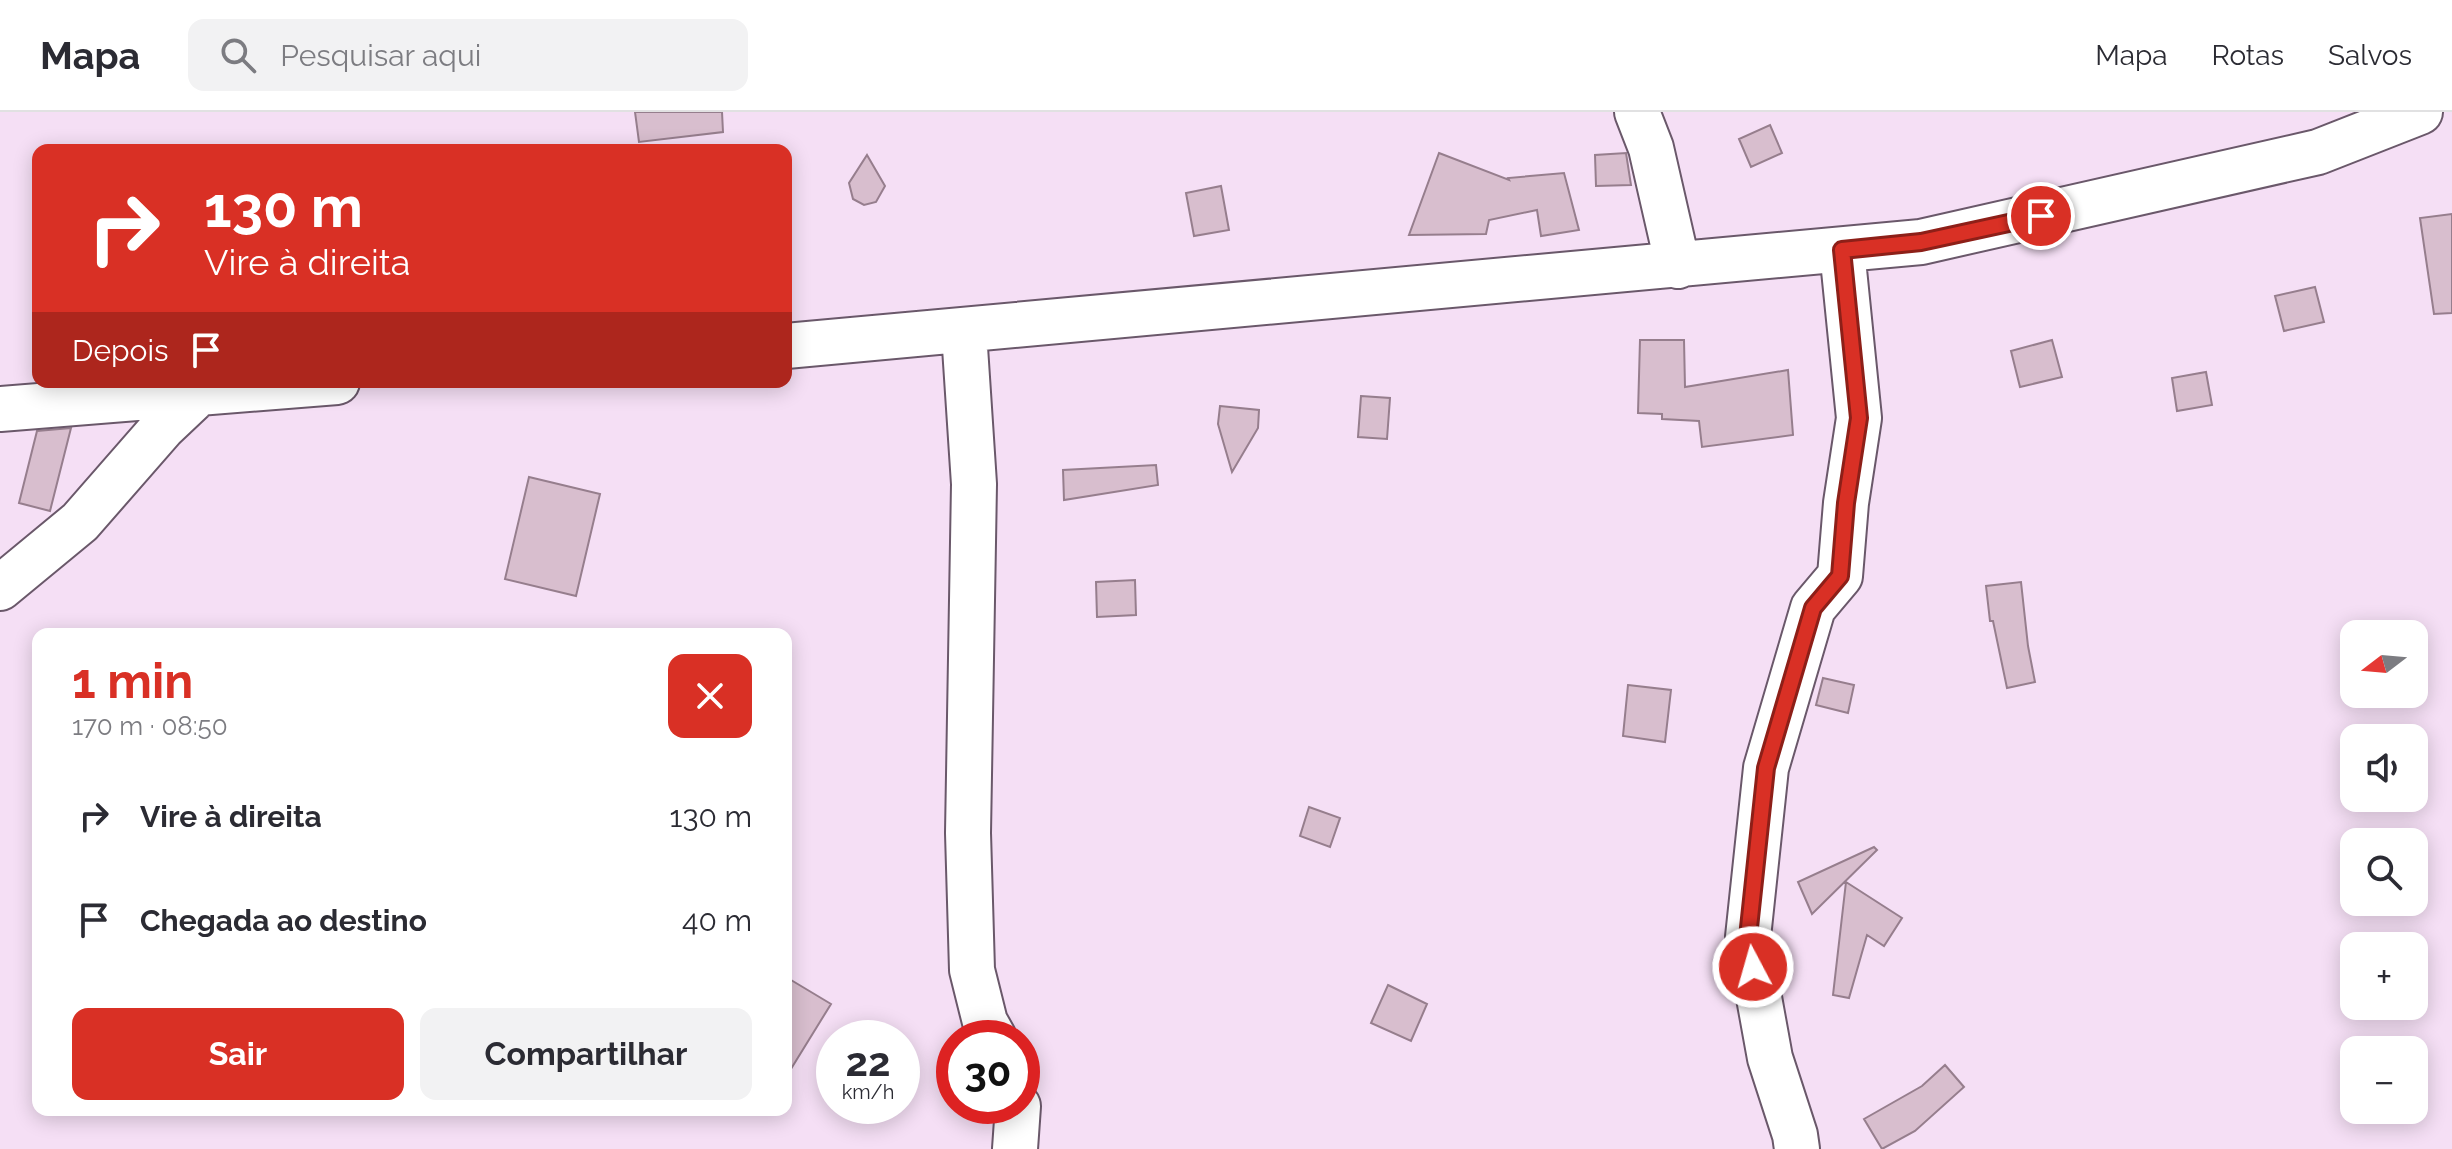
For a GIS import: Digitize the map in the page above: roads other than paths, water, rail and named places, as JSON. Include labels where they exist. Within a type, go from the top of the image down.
[{"type":"street","points":[[1637,112],[1651,148],[1678,266]]},
{"type":"street","points":[[792,346],[1921,242],[2318,152],[2420,112]]},
{"type":"street","points":[[1797,1149],[1770,1058],[1748,937],[1766,768],[1813,608],[1840,576],[1846,503],[1859,418],[1842,250]]},
{"type":"street","points":[[964,332],[974,484],[968,833],[972,970],[984,1020]]},
{"type":"street","points":[[0,409],[262,388]]},
{"type":"street","points":[[0,588],[80,522],[163,427],[199,393]]},
{"type":"street","points":[[1015,1149],[1017,1124]]}]
